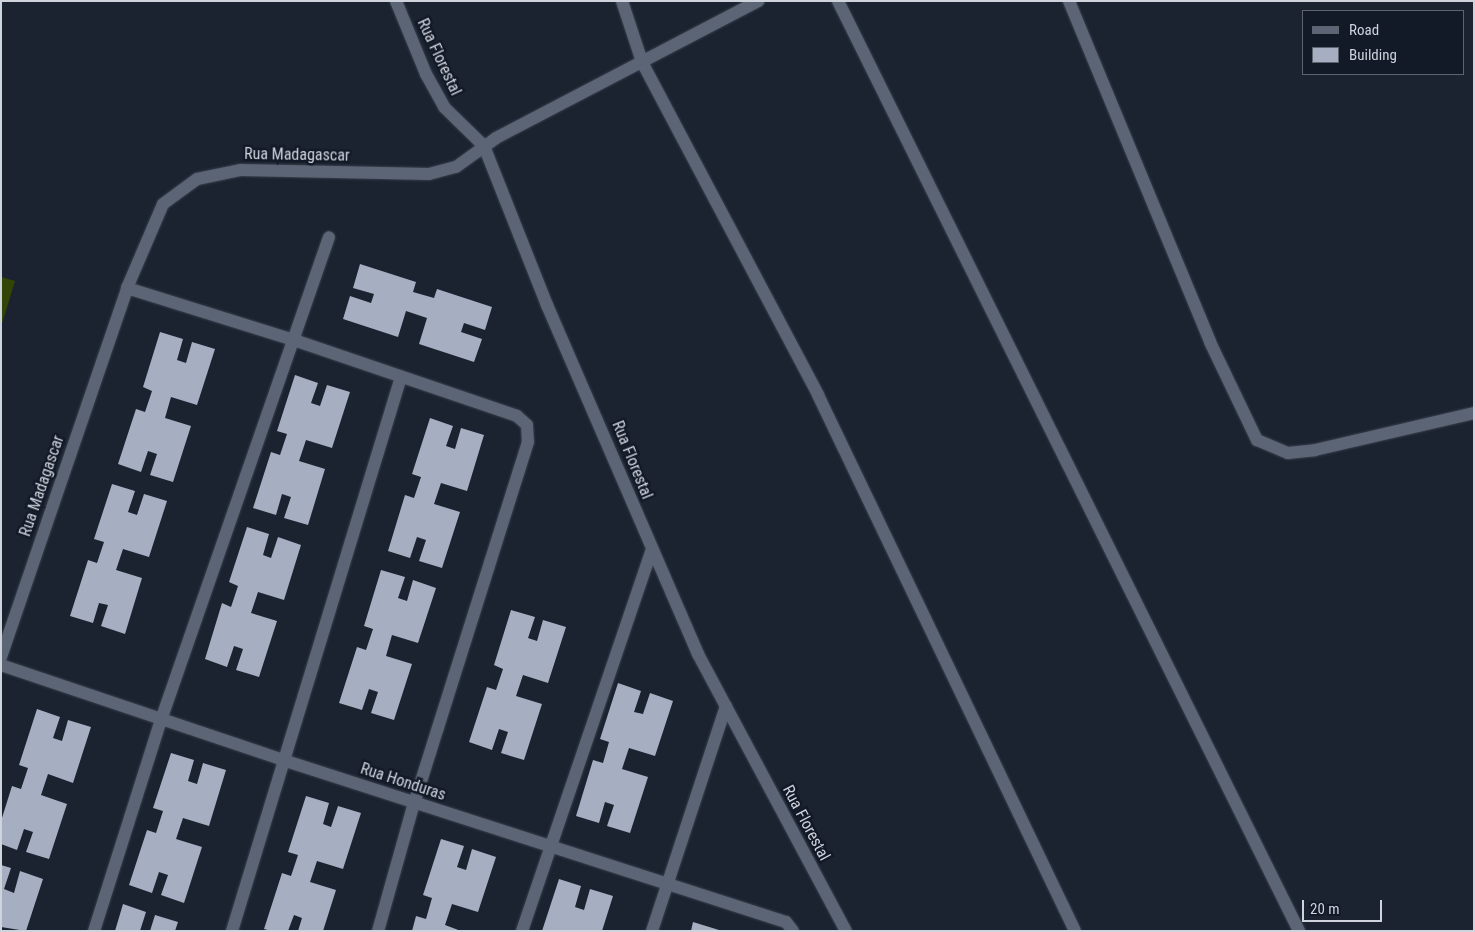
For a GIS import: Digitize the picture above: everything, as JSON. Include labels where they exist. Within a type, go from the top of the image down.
[{"type":"street","name":"Rua Florestal","points":[[396,1],[426,74],[444,107],[484,146],[652,551],[726,706],[846,931]]},
{"type":"street","points":[[622,1],[642,62],[818,395],[1075,931]]},
{"type":"street","name":"Rua Madagascar","points":[[1,657],[127,288],[163,204],[196,179],[241,170],[429,174],[456,166],[484,146],[758,1]]},
{"type":"street","points":[[838,1],[1299,931]]},
{"type":"street","points":[[1069,1],[1210,342],[1257,440],[1288,453],[1315,450],[1474,413]]},
{"type":"street","points":[[94,931],[161,720],[329,237]]},
{"type":"street","points":[[127,288],[292,339],[524,420],[528,433],[414,803],[378,931]]},
{"type":"street","points":[[232,931],[286,762],[401,377]]},
{"type":"street","points":[[522,931],[552,848],[652,551]]},
{"type":"street","name":"Rua Honduras","points":[[1,665],[286,762],[786,922],[793,931]]},
{"type":"street","points":[[652,931],[726,706]]},
{"type":"green space","points":[[1,277],[15,281],[1,327]]},
{"type":"building","points":[[360,264],[416,282],[413,292],[434,298],[437,289],[492,307],[485,330],[464,323],[461,332],[482,339],[474,362],[419,344],[427,318],[406,311],[398,337],[343,319],[350,296],[371,303],[374,294],[353,288]]},
{"type":"building","points":[[160,332],[183,339],[177,360],[186,363],[192,342],[215,349],[197,405],[171,397],[165,418],[191,426],[173,482],[150,475],[157,454],[148,451],[141,472],[118,464],[136,409],[145,412],[152,391],[143,387]]},
{"type":"building","points":[[295,375],[318,383],[311,403],[320,406],[327,385],[350,392],[332,448],[306,440],[299,461],[325,469],[308,525],[284,518],[291,497],[282,494],[276,515],[253,508],[271,452],[280,455],[287,434],[277,431]]},
{"type":"building","points":[[430,418],[453,426],[446,446],[455,449],[461,428],[484,435],[467,491],[441,483],[434,504],[460,512],[442,568],[419,561],[426,540],[417,537],[410,558],[388,551],[405,495],[414,498],[421,477],[412,474]]},
{"type":"building","points":[[112,484],[135,491],[128,512],[137,515],[144,494],[167,501],[149,557],[123,549],[116,570],[142,578],[125,634],[101,626],[108,605],[99,603],[93,623],[70,616],[88,560],[97,563],[104,542],[94,539]]},
{"type":"building","points":[[247,527],[269,534],[263,555],[271,558],[278,537],[301,545],[284,600],[258,592],[251,613],[277,621],[259,677],[236,670],[243,649],[234,646],[227,667],[205,659],[222,603],[231,607],[238,586],[229,582]]},
{"type":"building","points":[[381,570],[405,577],[398,598],[407,601],[413,580],[436,588],[418,643],[392,635],[386,656],[412,664],[394,720],[371,713],[378,692],[369,689],[362,710],[339,703],[357,647],[366,650],[373,629],[364,626]]},
{"type":"building","points":[[511,610],[535,617],[528,638],[537,641],[543,620],[566,627],[548,683],[523,675],[516,696],[542,704],[524,760],[501,753],[508,732],[499,729],[492,750],[469,742],[487,687],[496,690],[503,669],[494,665]]},
{"type":"building","points":[[618,683],[641,691],[634,712],[643,714],[650,693],[673,701],[655,756],[629,748],[622,769],[648,777],[630,833],[607,826],[614,805],[605,802],[599,823],[576,816],[593,760],[603,763],[609,742],[600,739]]},
{"type":"building","points":[[37,709],[60,717],[53,738],[62,741],[68,720],[91,727],[73,783],[48,774],[41,795],[67,804],[49,859],[26,852],[33,832],[24,829],[17,850],[1,844],[1,821],[12,786],[21,789],[28,768],[19,765]]},
{"type":"building","points":[[171,753],[194,760],[188,781],[197,784],[203,763],[226,770],[209,826],[183,818],[176,839],[202,847],[184,903],[161,895],[168,875],[159,872],[152,893],[129,885],[147,830],[156,833],[163,811],[153,808]]},
{"type":"building","points":[[306,796],[329,803],[323,824],[331,827],[338,806],[361,813],[343,869],[317,861],[310,882],[336,890],[323,931],[298,931],[302,918],[294,915],[288,931],[264,929],[282,873],[291,876],[298,855],[288,852]]},
{"type":"building","points":[[441,839],[464,846],[457,867],[466,870],[472,849],[496,857],[478,912],[452,904],[445,925],[461,931],[412,931],[416,916],[426,919],[432,898],[423,895]]},
{"type":"building","points":[[1,865],[11,868],[4,889],[14,893],[20,871],[43,879],[26,931],[1,927]]},
{"type":"building","points":[[559,879],[581,886],[575,907],[584,910],[590,889],[613,896],[602,931],[542,931]]},
{"type":"building","points":[[123,904],[146,912],[140,931],[115,931]]},
{"type":"building","points":[[155,915],[178,922],[175,931],[150,931]]},
{"type":"building","points":[[693,922],[719,930],[719,931],[691,931]]}]
